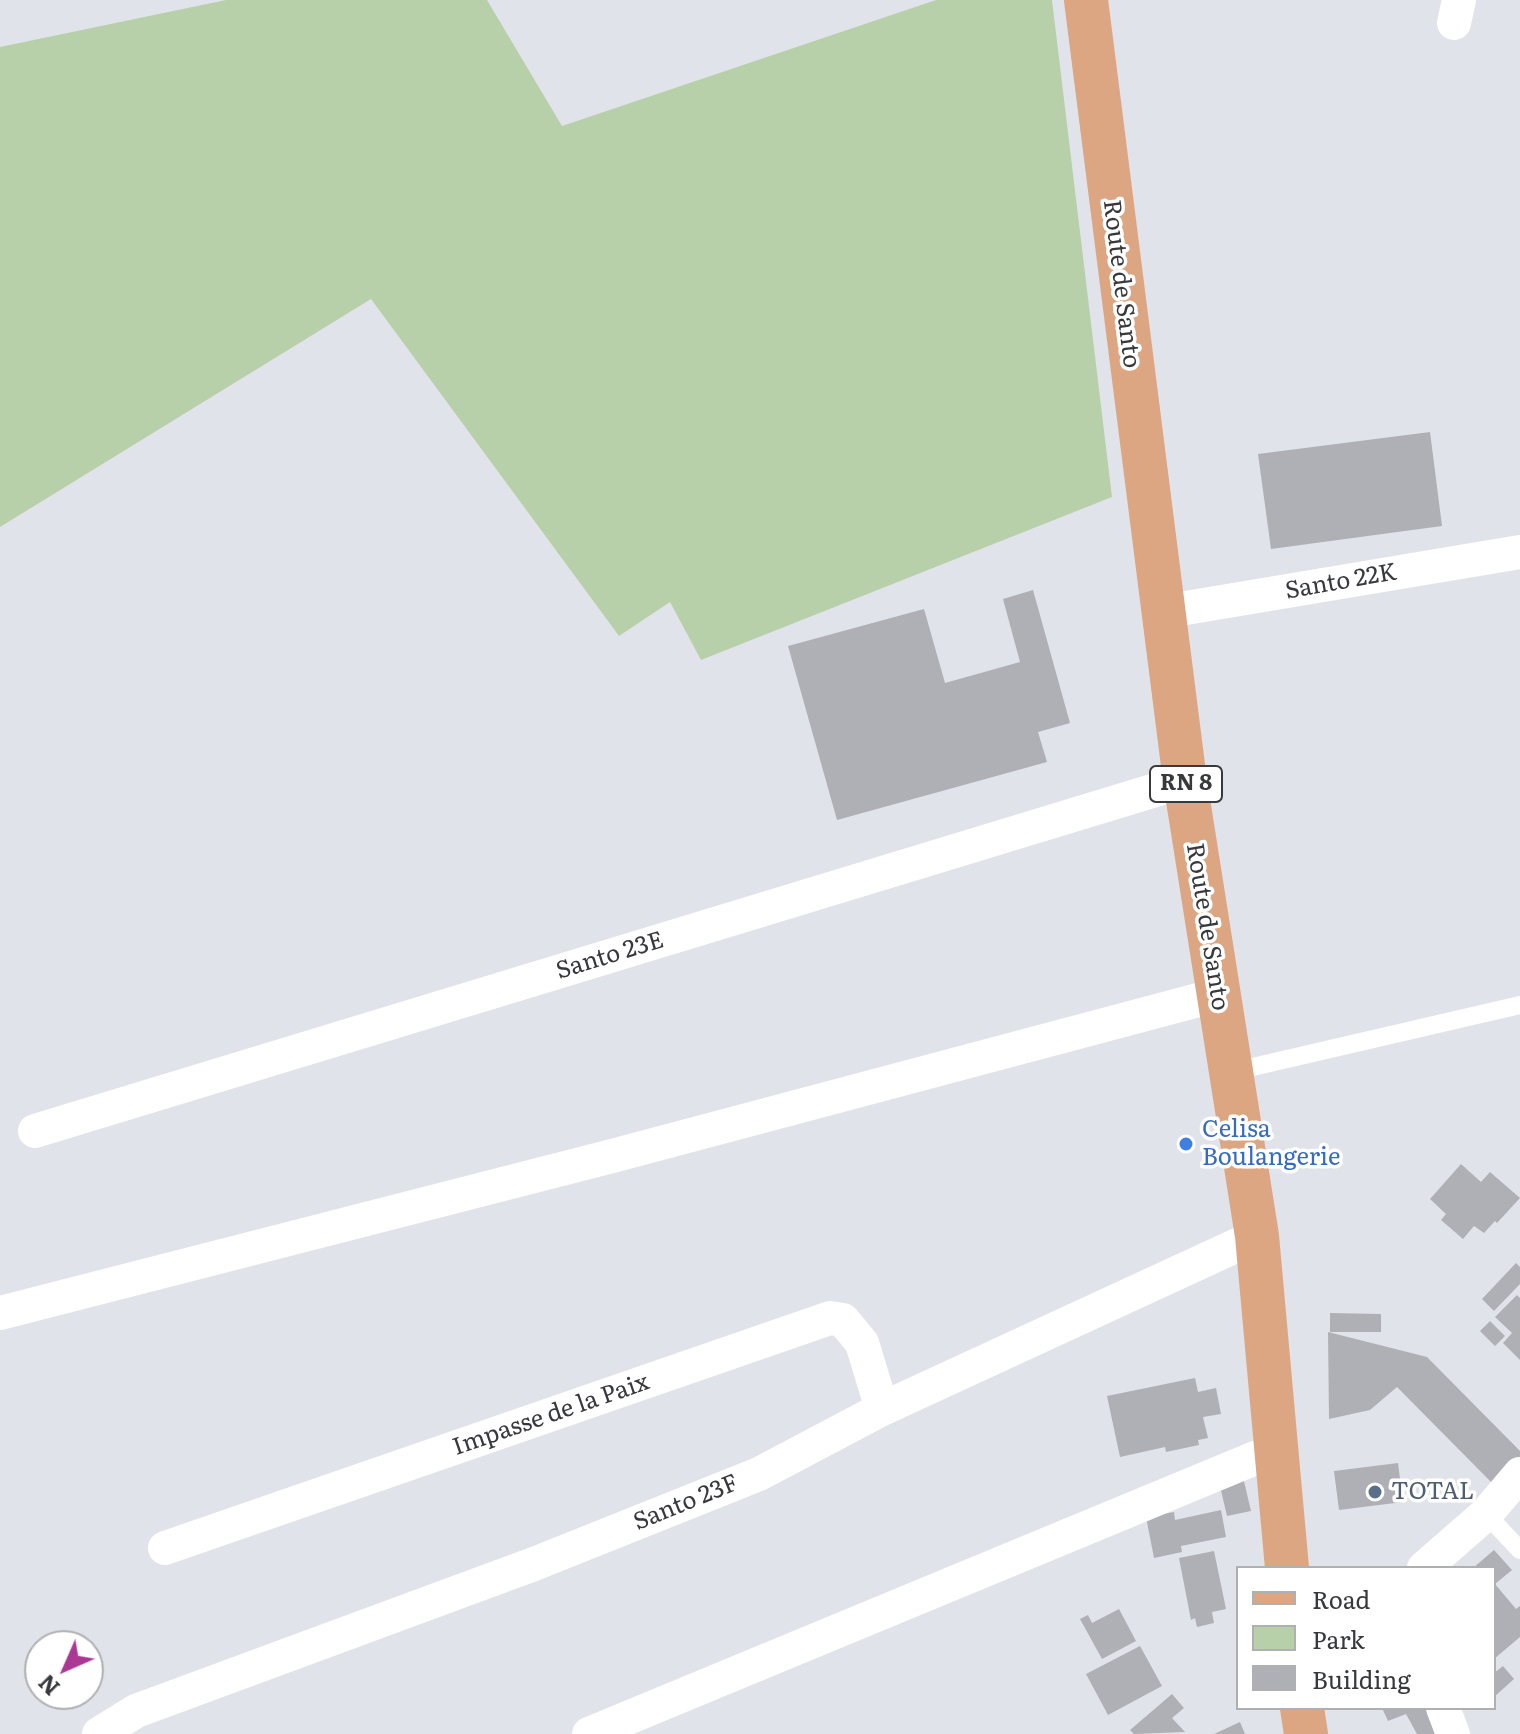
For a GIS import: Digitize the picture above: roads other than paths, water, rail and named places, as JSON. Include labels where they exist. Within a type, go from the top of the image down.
[{"type":"main road","name":"Route de Santo","points":[[1086,0],[1185,781],[1257,1236],[1287,1566]]},
{"type":"main road","points":[[1302,1710],[1306,1734]]},
{"type":"street","name":"Santo 22K","points":[[1162,612],[1520,552]]},
{"type":"street","name":"Santo 23E","points":[[35,1131],[1185,781]]},
{"type":"street","points":[[0,1313],[632,1151],[1217,995]]},
{"type":"street","name":"Santo 23F","points":[[99,1734],[136,1711],[519,1569],[759,1474],[882,1409],[1257,1236]]},
{"type":"street","name":"Impasse de la Paix","points":[[165,1548],[830,1318],[843,1320],[862,1343],[882,1409]]},
{"type":"street","points":[[589,1734],[1277,1449]]},
{"type":"street","points":[[1426,1566],[1486,1514],[1520,1474]]},
{"type":"street","points":[[1444,1710],[1453,1734]]},
{"type":"lane","points":[[1230,1072],[1520,1005]]},
{"type":"lane","points":[[1486,1514],[1520,1550]]},
{"type":"place","name":"Celisa Boulangerie","points":[[1186,1144]]},
{"type":"place","name":"TOTAL","points":[[1375,1492]]}]
